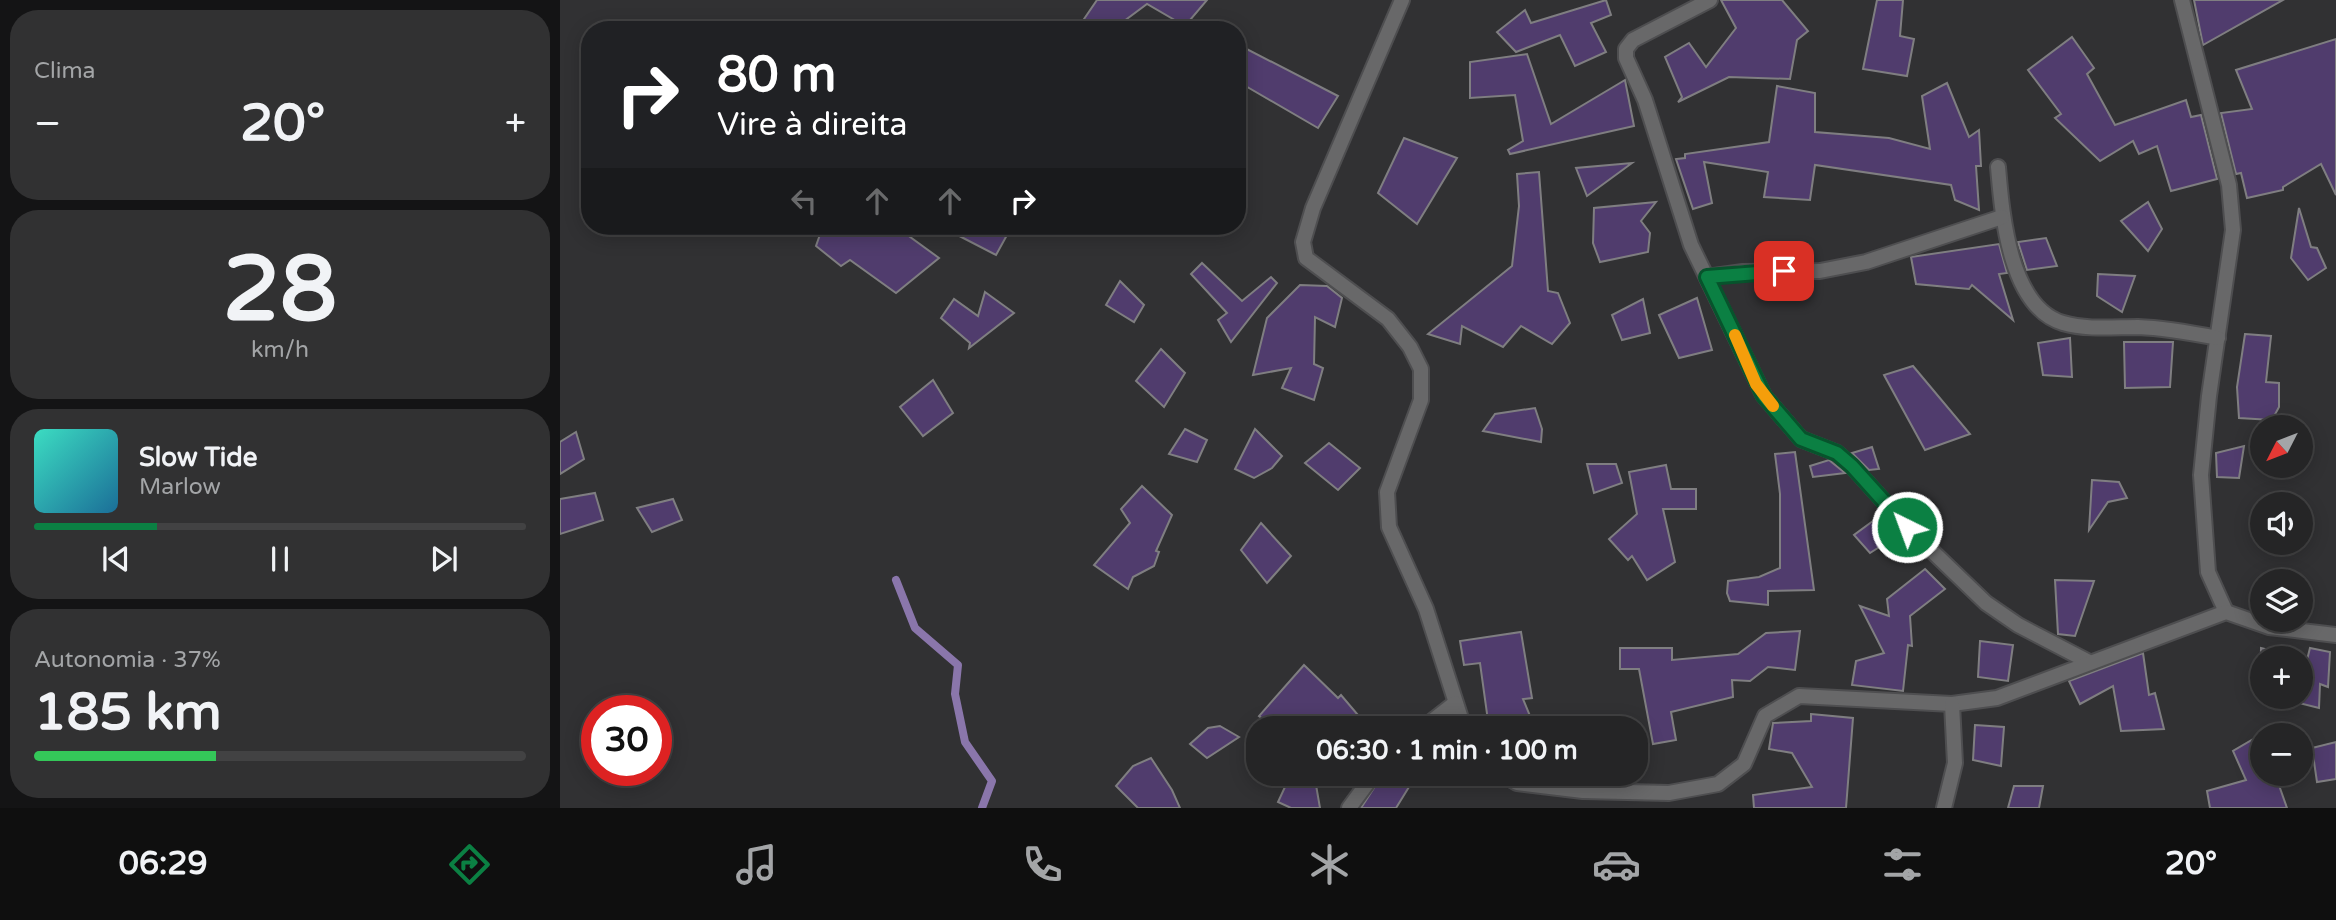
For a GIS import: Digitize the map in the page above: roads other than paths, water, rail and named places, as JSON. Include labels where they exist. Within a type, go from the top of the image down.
[{"type":"street","points":[[1402,0],[1313,208],[1303,242],[1306,258],[1388,319],[1410,346],[1421,369],[1421,400],[1387,492],[1389,527],[1426,609],[1460,716]]},
{"type":"street","points":[[1710,0],[1651,28],[1626,49],[1626,58],[1645,100],[1691,245],[1756,384],[1801,439],[1837,453],[1852,466],[1907,527],[1986,603],[2052,644],[2089,662]]},
{"type":"street","points":[[2182,0],[2230,197],[2233,230],[2201,475],[2208,572],[2226,612]]},
{"type":"street","points":[[1998,167],[2003,217],[2017,274],[2035,306],[2061,323],[2178,331],[2218,338]]},
{"type":"street","points":[[1707,277],[1743,272],[1832,269],[1866,262],[2003,217]]},
{"type":"street","points":[[1542,786],[1583,791],[1669,793],[1718,784],[1744,764],[1765,716],[1799,696],[1952,704],[1997,698],[2226,612],[2269,626],[2336,635]]},
{"type":"street","points":[[1439,716],[1455,704]]},
{"type":"street","points":[[1944,808],[1955,763],[1952,704]]},
{"type":"street","points":[[1349,808],[1365,786]]},
{"type":"waterway","points":[[896,580],[915,628],[958,665],[955,694],[965,742],[992,781],[982,808]]}]
